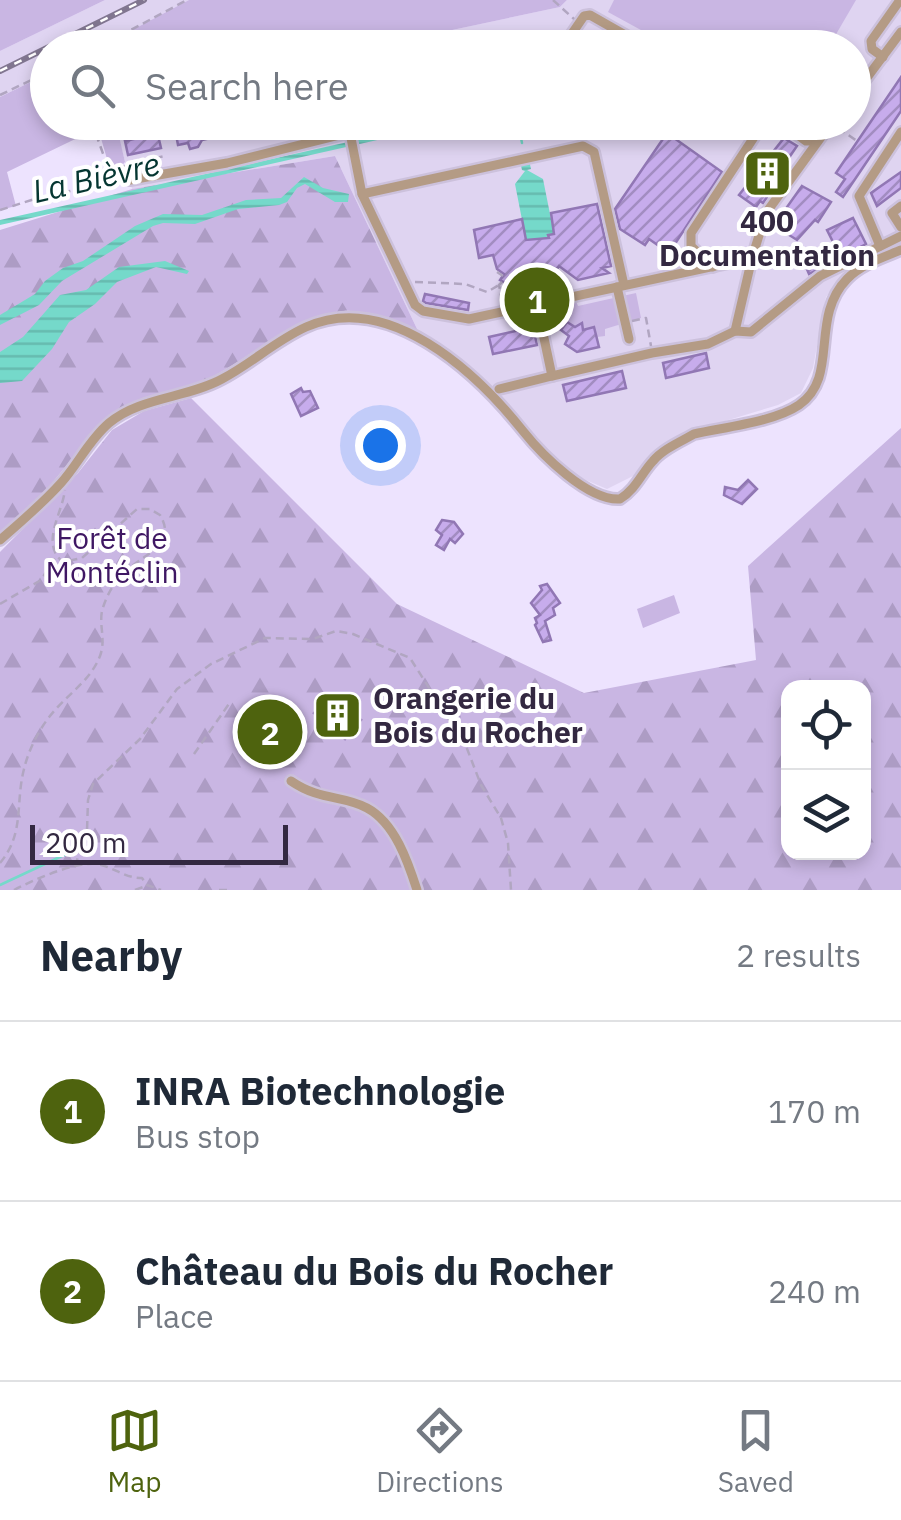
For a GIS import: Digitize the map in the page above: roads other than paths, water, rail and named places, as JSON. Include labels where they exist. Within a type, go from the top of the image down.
[{"type":"street","points":[[883,57],[872,49],[871,41],[900,0]]},
{"type":"street","points":[[574,30],[590,15],[616,30]]},
{"type":"street","points":[[871,73],[901,32]]},
{"type":"street","points":[[880,246],[859,196],[900,138]]},
{"type":"street","points":[[130,180],[346,140]]},
{"type":"street","points":[[351,140],[362,194],[415,305],[423,311],[469,319],[752,258]]},
{"type":"street","points":[[713,266],[691,246],[690,233],[752,140]]},
{"type":"street","points":[[803,140],[818,142]]},
{"type":"street","points":[[735,331],[766,213],[818,142]]},
{"type":"street","points":[[362,194],[583,146],[594,152],[629,339]]},
{"type":"street","points":[[901,206],[892,213],[901,227]]},
{"type":"street","points":[[499,389],[652,352],[708,344],[735,331],[751,332],[820,276],[901,236]]},
{"type":"street","points":[[0,540],[62,482],[110,422],[127,412],[222,379],[306,327],[349,316],[427,341],[478,381],[564,472],[606,497],[620,498],[639,482],[653,461],[694,434],[785,412],[802,403],[817,384],[824,360],[826,314],[836,292],[863,266],[901,250]]},
{"type":"street","points":[[537,305],[552,376]]},
{"type":"street","points":[[739,317],[759,328]]},
{"type":"street","points":[[291,780],[318,796],[367,808],[390,828],[418,890]]},
{"type":"waterway","points":[[0,885],[77,849]]},
{"type":"railway","points":[[83,30],[144,0]]},
{"type":"railway","points":[[0,71],[30,56]]},
{"type":"place","name":"400 Documentation","points":[[767,173]]},
{"type":"place","name":"INRA Biotechnologie","points":[[537,300]]},
{"type":"place","name":"Orangerie du Bois du Rocher","points":[[338,716]]},
{"type":"place","name":"Château du Bois du Rocher","points":[[270,732]]},
{"type":"water label","name":"La Bièvre","points":[[96,178]]},
{"type":"park label","name":"Forêt de Montéclin","points":[[112,556]]}]
